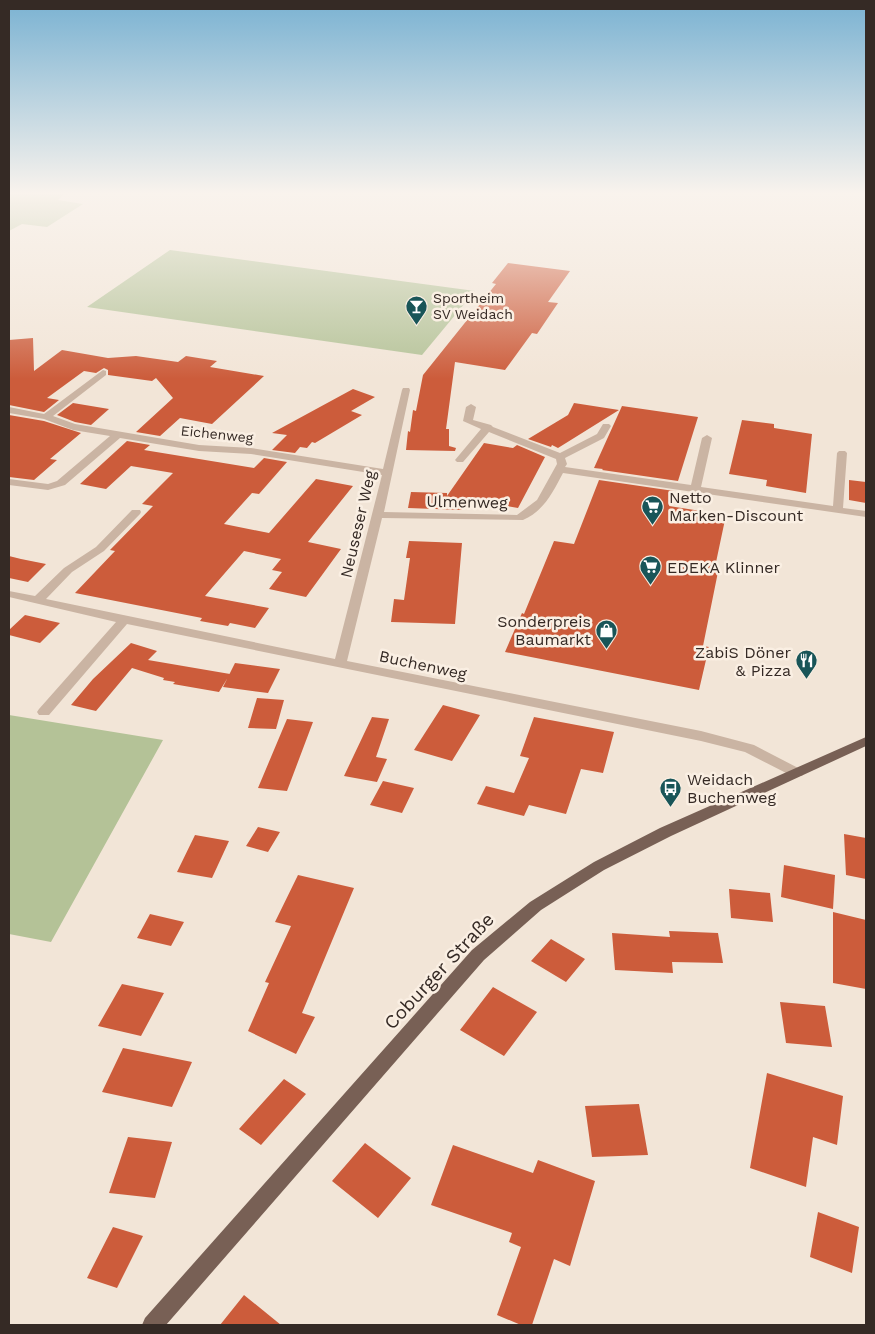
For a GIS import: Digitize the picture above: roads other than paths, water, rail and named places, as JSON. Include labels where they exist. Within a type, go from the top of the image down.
[{"type":"main road","name":"Coburger Straße","points":[[152,1325],[465,970],[502,932],[560,889],[618,854],[866,741]]},
{"type":"street","points":[[46,417],[103,373]]},
{"type":"street","name":"Neuseser Weg","points":[[340,664],[378,515],[406,390]]},
{"type":"street","points":[[471,407],[468,421],[488,427],[560,458],[602,436],[606,426]]},
{"type":"street","name":"Eichenweg","points":[[9,410],[46,417],[73,427],[117,435],[199,448],[251,451],[387,473]]},
{"type":"street","points":[[460,460],[488,427]]},
{"type":"street","points":[[9,482],[48,488],[61,483],[117,435]]},
{"type":"street","points":[[695,489],[707,438]]},
{"type":"street","points":[[838,510],[842,453]]},
{"type":"street","name":"Ulmenweg","points":[[378,515],[519,518],[531,513],[544,499],[562,464],[560,458]]},
{"type":"street","points":[[559,470],[866,514]]},
{"type":"street","points":[[39,599],[68,570],[100,549],[136,512]]},
{"type":"street","name":"Buchenweg","points":[[9,594],[39,599],[124,620],[701,736],[748,748],[797,773]]},
{"type":"street","points":[[44,712],[124,620]]},
{"type":"place","name":"Sportheim SV Weidach","points":[[417,325]]},
{"type":"place","name":"Netto Marken-Discount","points":[[653,525]]},
{"type":"place","name":"EDEKA Klinner","points":[[651,586]]},
{"type":"place","name":"Sonderpreis Baumarkt","points":[[607,649]]},
{"type":"place","name":"ZabiS Döner & Pizza","points":[[807,680]]},
{"type":"place","name":"Weidach Buchenweg","points":[[671,807]]}]
